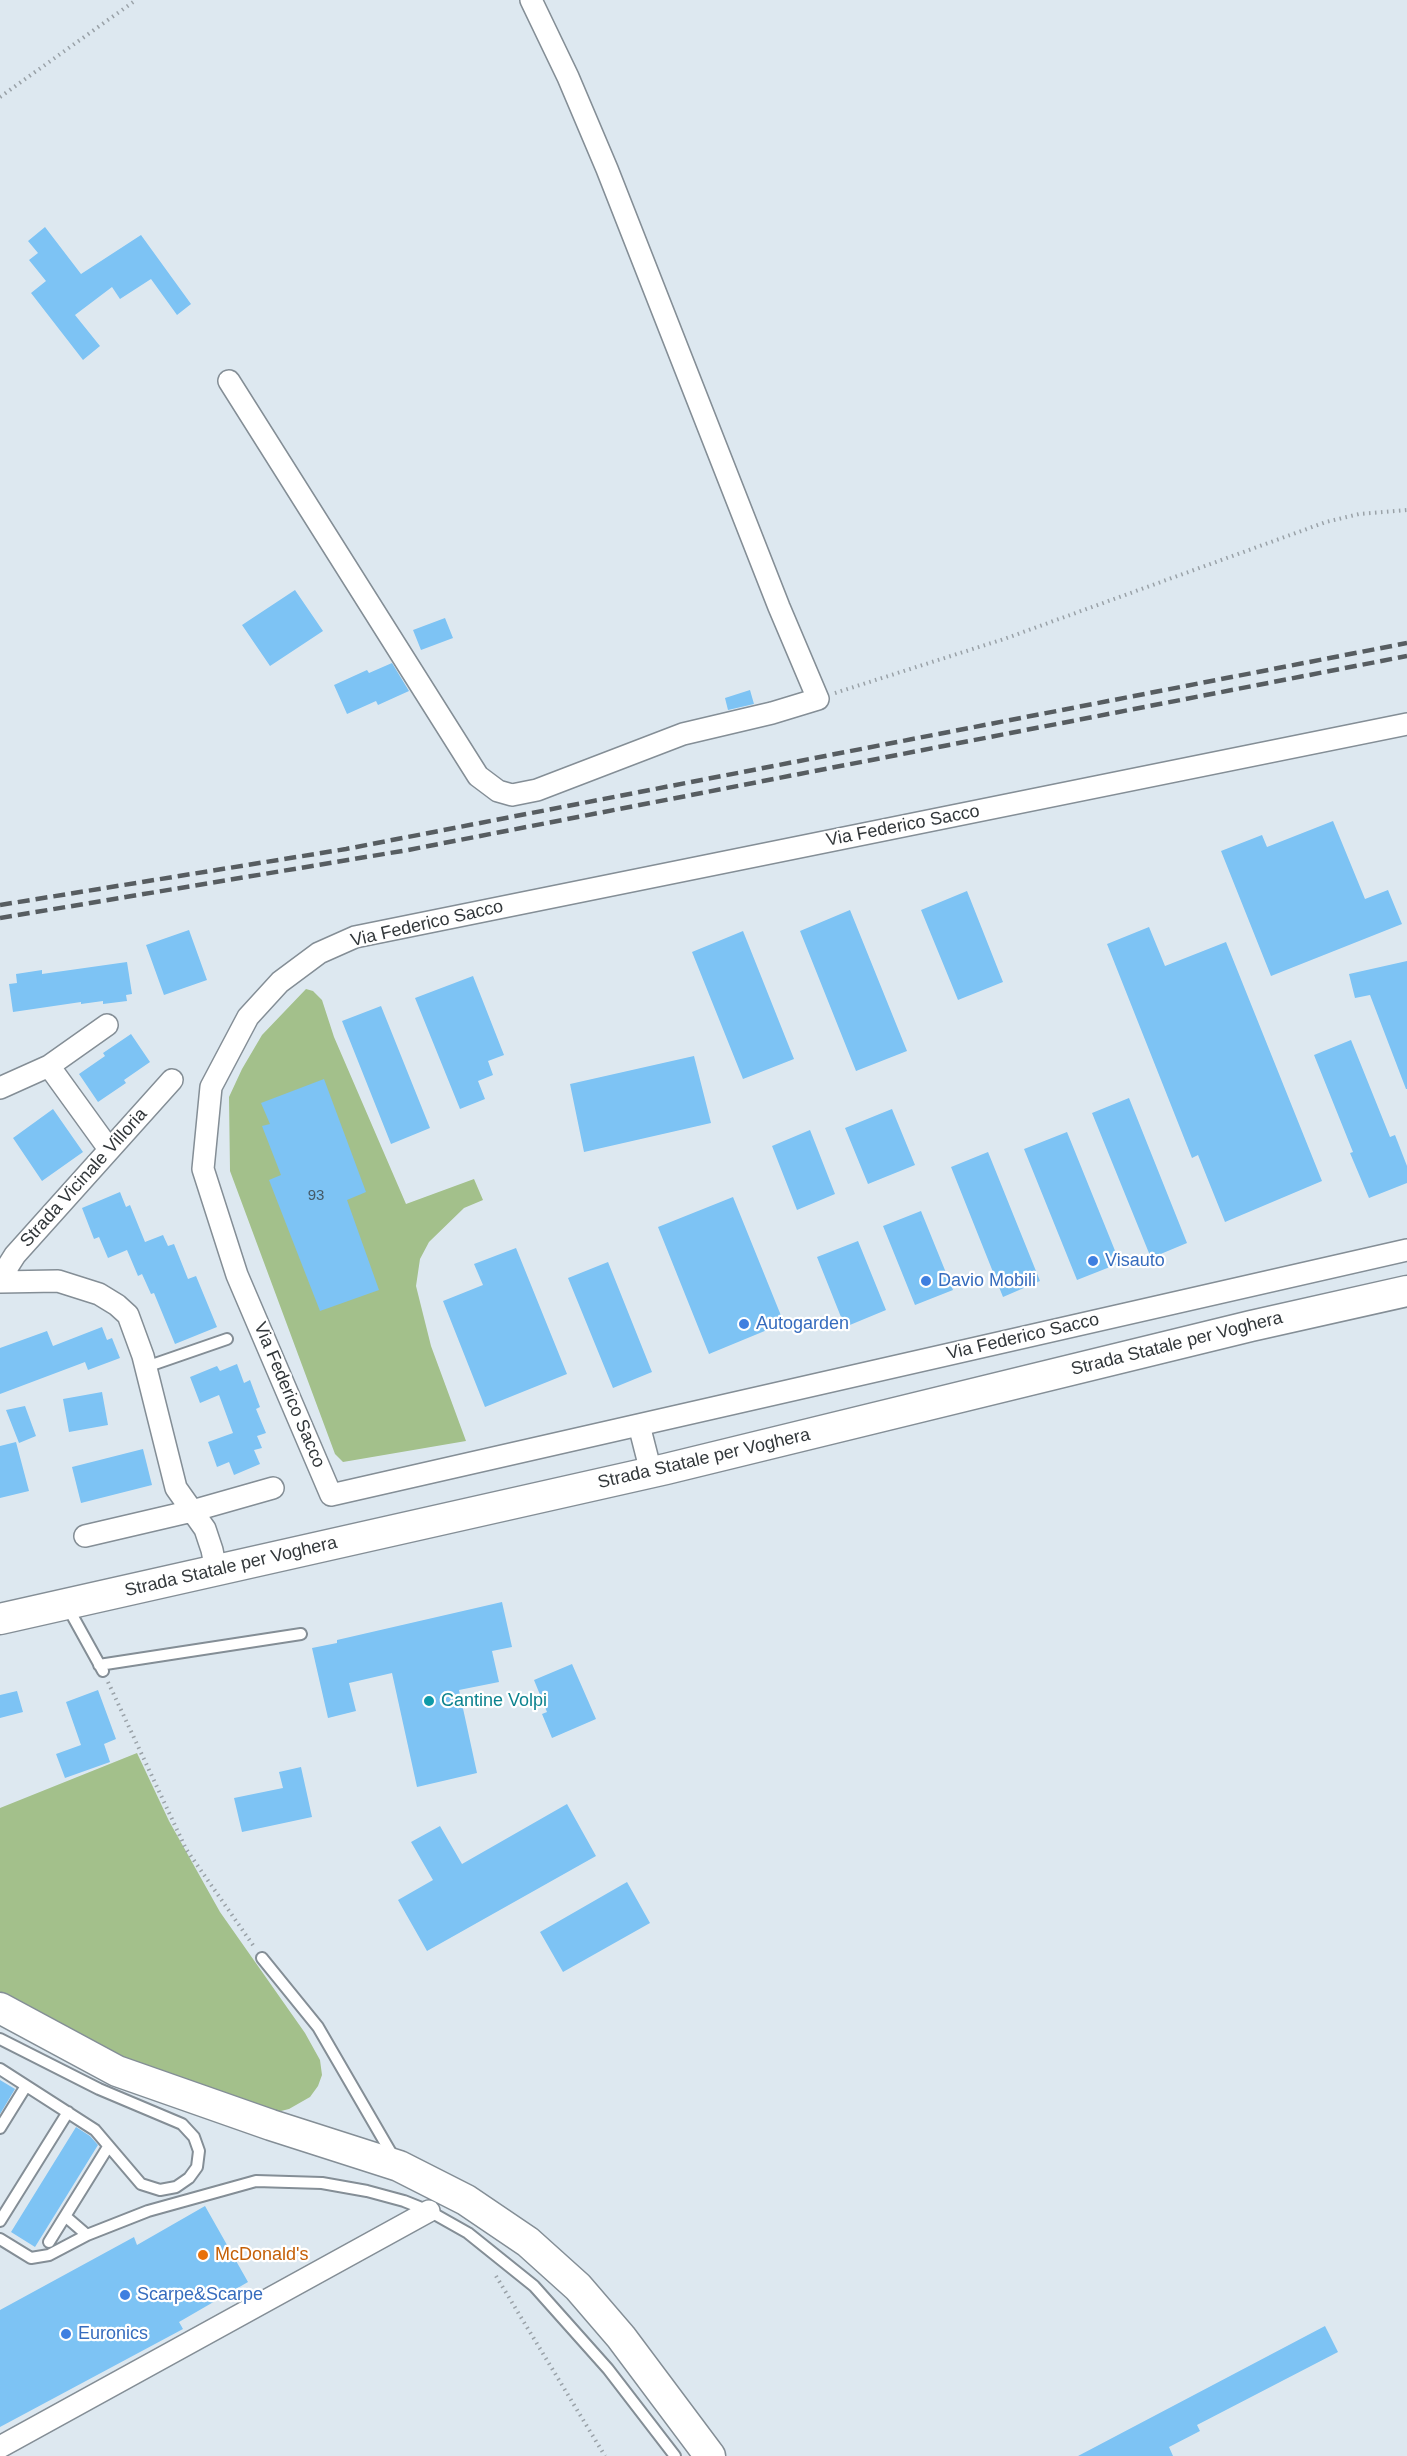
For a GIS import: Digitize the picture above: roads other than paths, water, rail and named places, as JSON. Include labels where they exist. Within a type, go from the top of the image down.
[{"type":"main road","name":"Strada Statale per Voghera","points":[[0,1619],[651,1472],[1407,1290]]},
{"type":"main road","points":[[0,2008],[117,2071],[271,2125],[399,2166],[466,2200],[528,2242],[578,2287],[621,2337],[710,2456]]},
{"type":"street","points":[[229,381],[478,776],[498,791],[512,795],[537,790],[676,736],[772,713],[818,699],[758,555],[607,169],[568,77],[531,0]]},
{"type":"street","name":"Via Federico Sacco","points":[[1407,724],[355,937],[319,953],[280,982],[248,1017],[211,1087],[203,1169],[237,1275],[331,1495],[1407,1250]]},
{"type":"street","points":[[0,1088],[49,1066],[107,1024]]},
{"type":"street","points":[[49,1066],[110,1149]]},
{"type":"street","name":"Strada Vicinale Villoria","points":[[172,1080],[15,1255],[2,1281],[58,1281],[99,1294],[128,1315],[146,1367],[176,1488],[205,1529],[216,1570]]},
{"type":"street","points":[[639,1425],[651,1472]]},
{"type":"street","points":[[85,1536],[192,1511],[273,1488]]},
{"type":"street","points":[[0,2447],[429,2211]]},
{"type":"lane","points":[[146,1367],[227,1339]]},
{"type":"lane","points":[[66,1604],[101,1668],[301,1634]]},
{"type":"lane","points":[[262,1958],[318,2027],[399,2166]]},
{"type":"lane","points":[[0,2039],[99,2089],[182,2124],[194,2137],[199,2151],[197,2167],[189,2178],[176,2187],[160,2190],[141,2184],[95,2130],[0,2069]]},
{"type":"lane","points":[[0,2128],[26,2086]]},
{"type":"lane","points":[[0,2222],[68,2112]]},
{"type":"lane","points":[[49,2242],[108,2147]]},
{"type":"lane","points":[[2,2245],[31,2258],[49,2255],[87,2235],[148,2211],[256,2181],[322,2183],[368,2191],[404,2201],[429,2211],[468,2233],[534,2286],[608,2369],[675,2456]]},
{"type":"lane","points":[[65,2216],[87,2235]]},
{"type":"railway","points":[[0,905],[346,849],[1407,643]]},
{"type":"railway","points":[[0,918],[408,850],[1407,656]]},
{"type":"place","name":"Visauto","points":[[1093,1261]]},
{"type":"place","name":"Davio Mobili","points":[[926,1281]]},
{"type":"place","name":"Autogarden","points":[[744,1324]]},
{"type":"place","name":"Cantine Volpi","points":[[429,1701]]},
{"type":"place","name":"McDonald's","points":[[203,2255]]},
{"type":"place","name":"Scarpe&Scarpe","points":[[125,2295]]},
{"type":"place","name":"Euronics","points":[[66,2334]]}]
